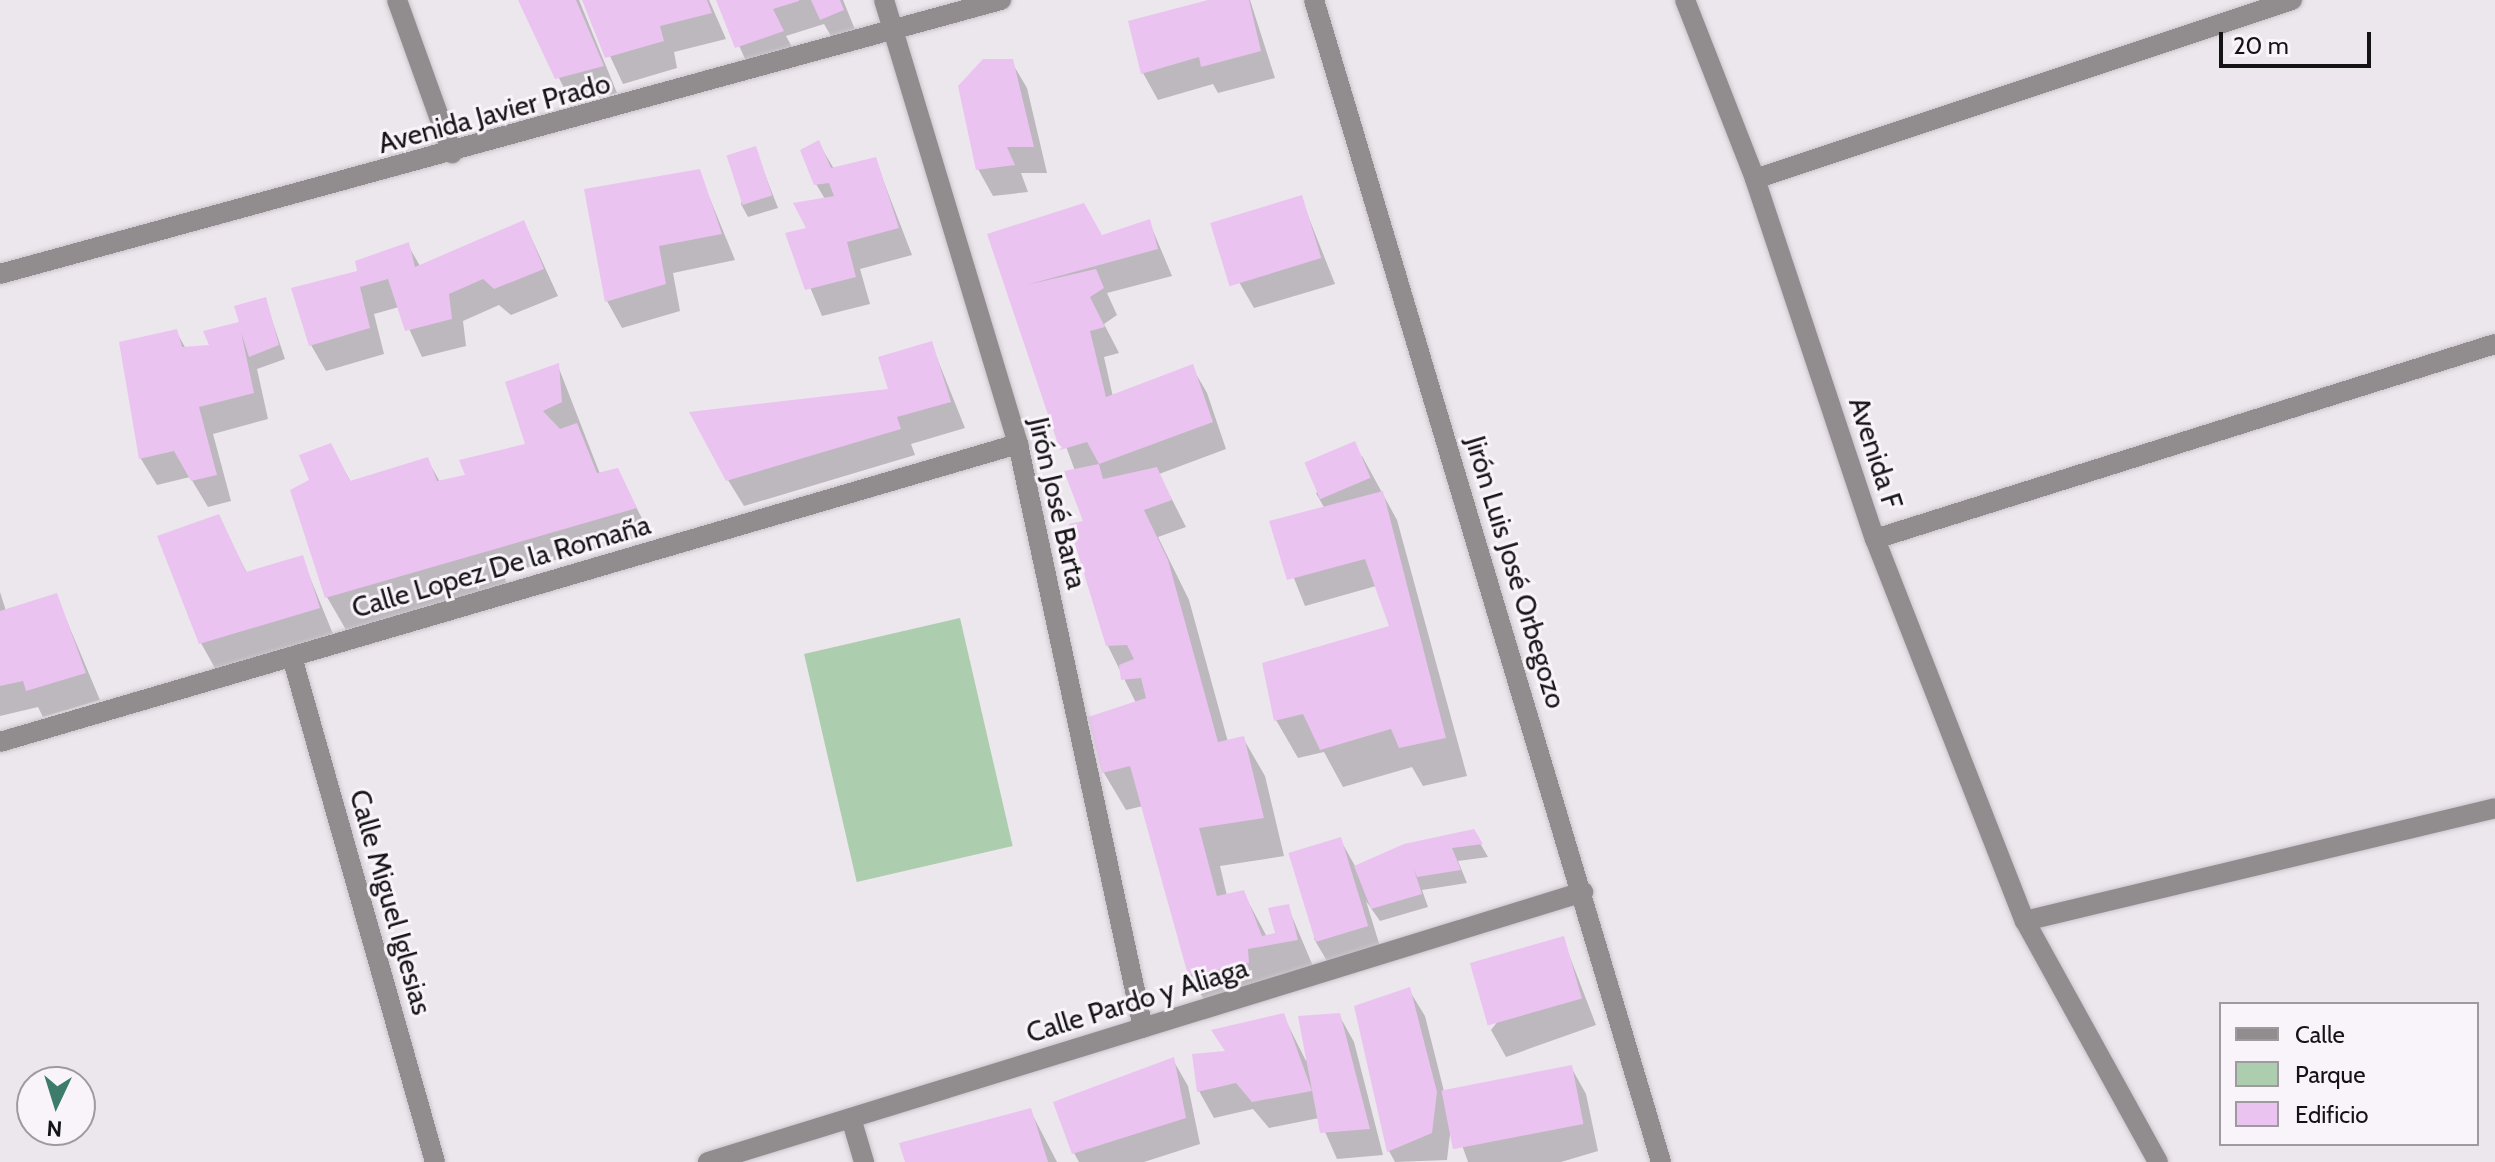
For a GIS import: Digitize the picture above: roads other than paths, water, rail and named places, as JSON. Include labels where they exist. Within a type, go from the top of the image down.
[{"type":"street","points":[[397,0],[452,153]]},
{"type":"street","name":"Jirón José Barta","points":[[884,0],[1018,444],[1143,1028]]},
{"type":"street","name":"Avenida Javier Prado","points":[[0,274],[894,35],[1001,0]]},
{"type":"street","name":"Jirón Luis José Orbegozo","points":[[1314,0],[1583,892],[1661,1162]]},
{"type":"street","name":"Avenida F","points":[[1685,0],[1755,179],[1875,539],[2025,921],[2158,1162]]},
{"type":"street","points":[[1755,179],[2292,0]]},
{"type":"street","points":[[1875,539],[2495,344]]},
{"type":"street","name":"Calle Lopez De la Romaña","points":[[0,742],[1018,444]]},
{"type":"street","name":"Calle Miguel Iglesias","points":[[292,657],[435,1162]]},
{"type":"street","points":[[2025,921],[2495,808]]},
{"type":"street","name":"Calle Pardo y Aliaga","points":[[708,1162],[1583,892]]},
{"type":"street","points":[[851,1118],[864,1162]]}]
